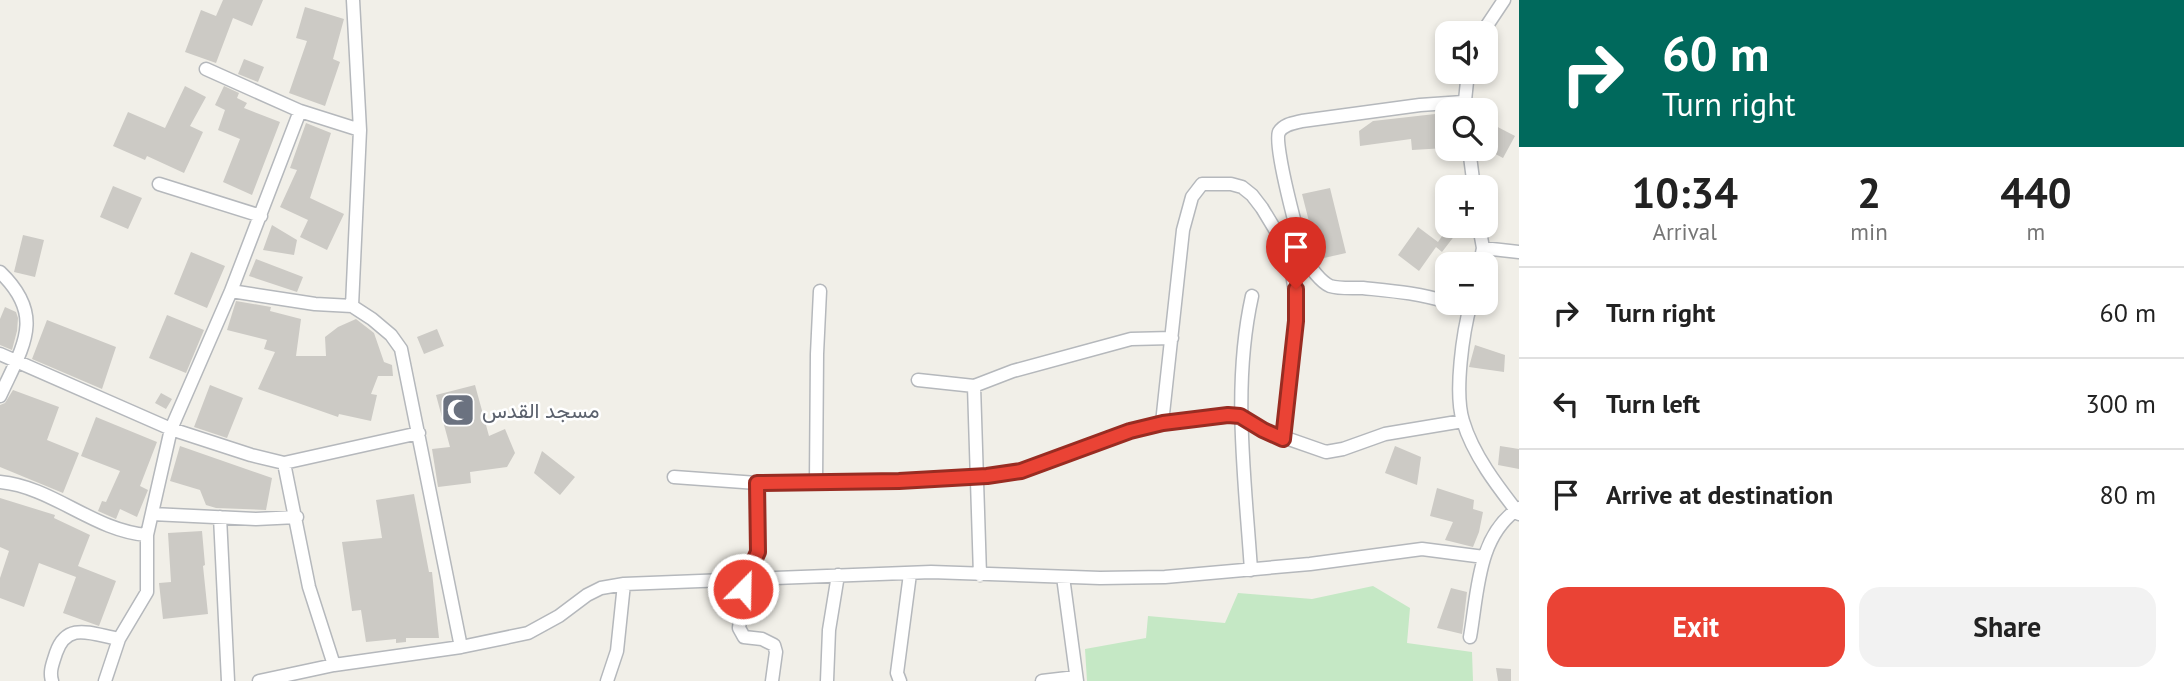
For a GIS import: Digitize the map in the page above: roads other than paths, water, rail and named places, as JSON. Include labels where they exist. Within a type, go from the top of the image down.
[{"type":"street","points":[[352,306],[360,130],[353,0]]},
{"type":"street","points":[[1490,21],[1504,0]]},
{"type":"street","points":[[206,69],[300,111],[360,130]]},
{"type":"street","points":[[1435,105],[1302,121],[1287,125],[1280,130],[1278,136],[1281,160],[1301,243],[1307,261],[1318,275],[1330,286],[1420,293],[1435,298]]},
{"type":"street","points":[[105,681],[119,639],[147,592],[147,535],[171,429],[232,291],[300,111]]},
{"type":"street","points":[[1163,423],[1183,230],[1192,197],[1199,186],[1205,183],[1231,184],[1242,187],[1262,208],[1282,241],[1296,289],[1296,321],[1283,439]]},
{"type":"street","points":[[159,184],[261,216]]},
{"type":"street","points":[[1481,238],[1482,252]]},
{"type":"street","points":[[1483,248],[1519,252]]},
{"type":"street","points":[[0,272],[14,285],[27,314],[27,327],[16,361],[0,396]]},
{"type":"street","points":[[232,291],[315,304],[352,306],[382,327],[401,349],[461,647]]},
{"type":"street","points":[[816,482],[816,367],[820,291]]},
{"type":"street","points":[[1251,570],[1240,416],[1244,346],[1252,296]]},
{"type":"street","points":[[1469,315],[1460,371],[1459,401],[1463,421],[1479,456],[1518,511],[1493,534],[1484,557],[1470,637]]},
{"type":"street","points":[[918,380],[974,386],[1013,371],[1131,338],[1172,338]]},
{"type":"street","points":[[0,354],[171,429],[284,463],[419,433]]},
{"type":"street","points":[[974,386],[980,575]]},
{"type":"street","points":[[674,477],[757,483],[899,481],[987,476],[1032,468],[1102,440],[1163,423],[1228,415],[1240,416],[1283,439],[1326,452],[1385,434],[1463,421]]},
{"type":"street","points":[[284,463],[309,587],[334,665]]},
{"type":"street","points":[[0,482],[24,487],[119,530],[147,535]]},
{"type":"street","points":[[757,483],[758,552],[745,580],[739,628],[744,637],[762,639],[774,645],[776,652],[772,681]]},
{"type":"street","points":[[152,514],[256,519],[297,517]]},
{"type":"street","points":[[220,517],[228,681]]},
{"type":"street","points":[[258,681],[334,665],[461,647],[528,633],[559,616],[587,595],[601,588],[624,584],[931,572],[1063,577],[1165,577],[1251,570],[1422,549],[1484,557]]},
{"type":"street","points":[[900,681],[897,673],[910,574]]},
{"type":"street","points":[[827,681],[829,630],[838,575]]},
{"type":"street","points":[[1042,681],[1076,679],[1063,577]]},
{"type":"street","points":[[607,681],[617,651],[624,584]]},
{"type":"street","points":[[52,681],[51,668],[65,635],[74,632],[119,639]]},
{"type":"place","name":"مسجد القدس","points":[[458,410]]}]
